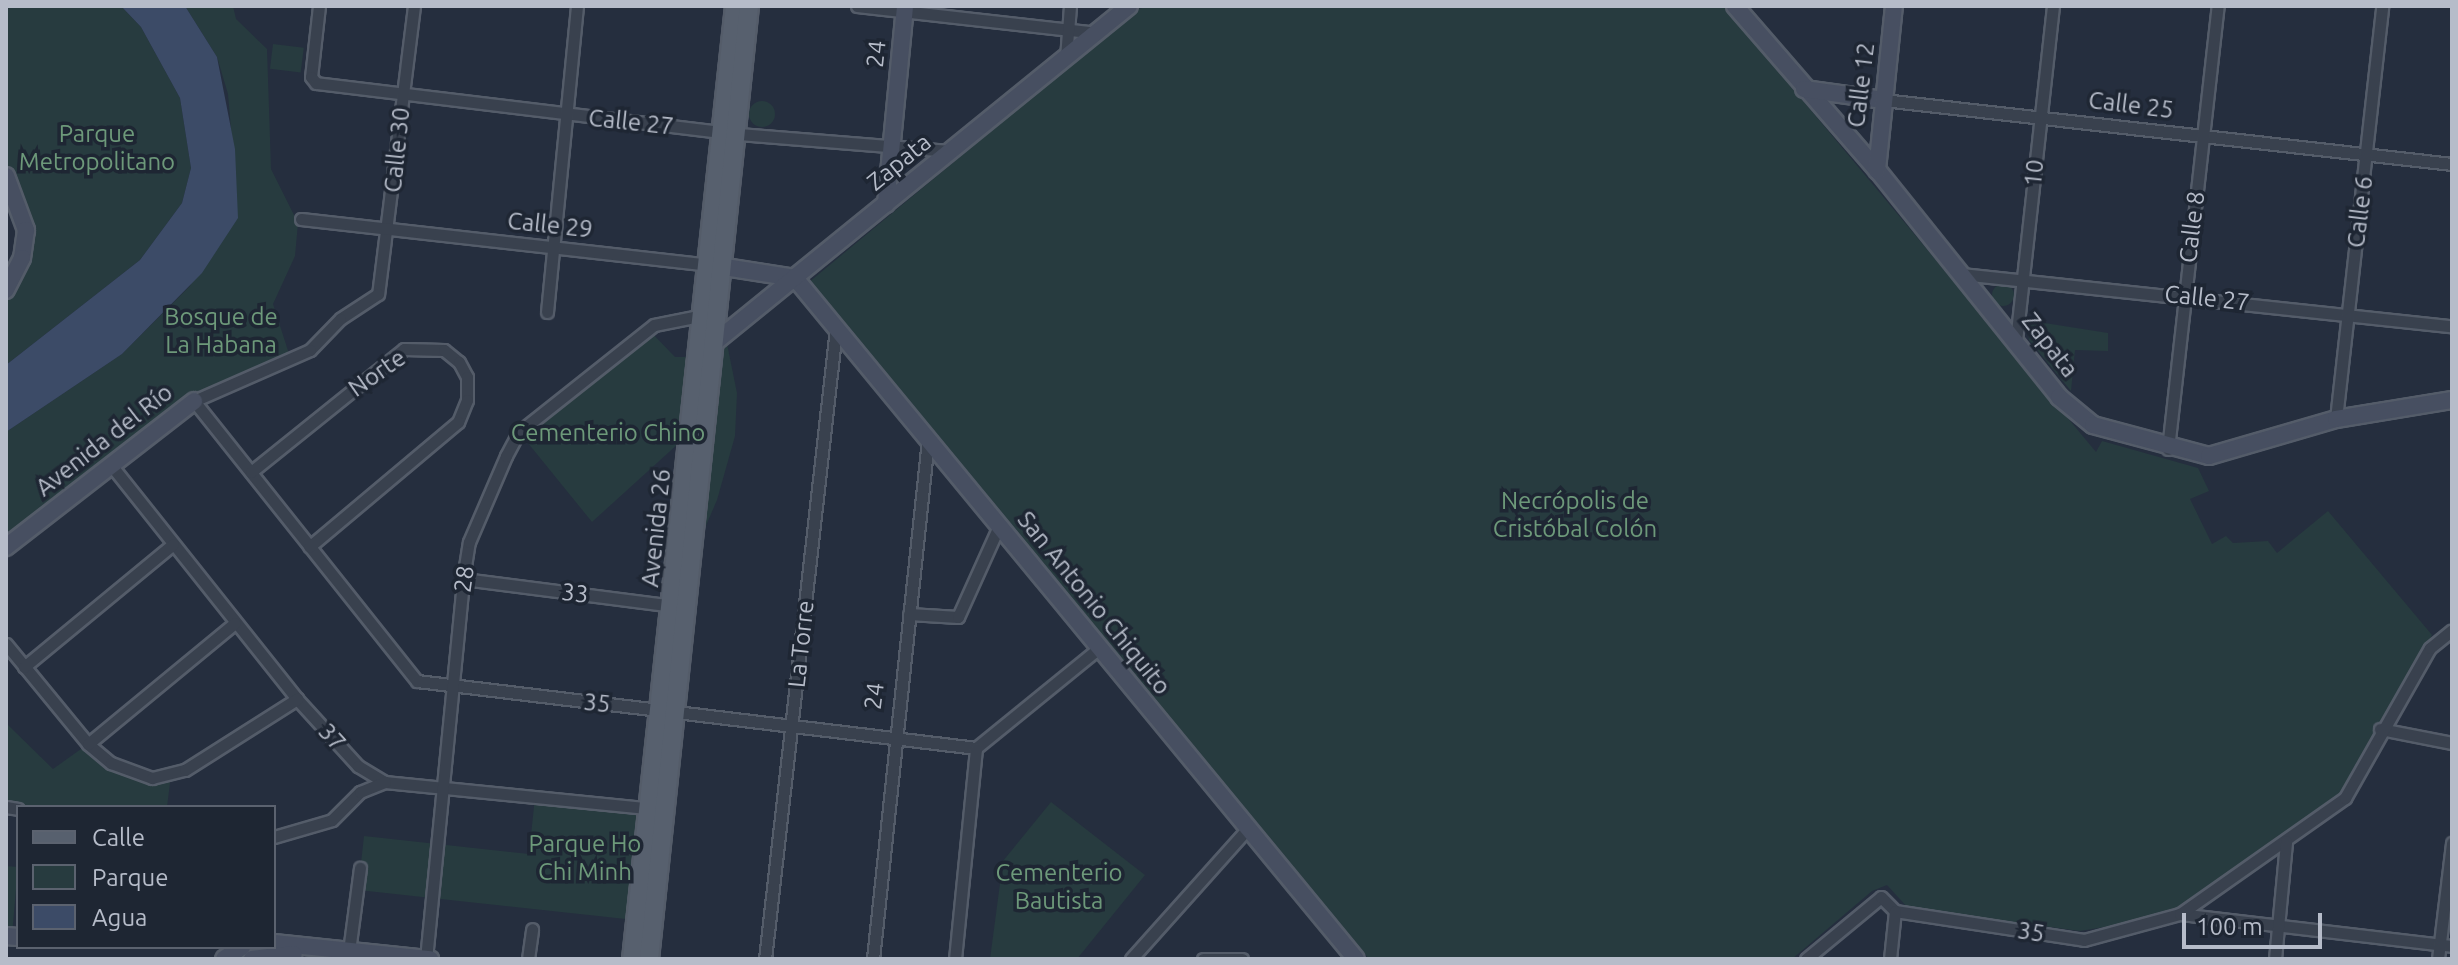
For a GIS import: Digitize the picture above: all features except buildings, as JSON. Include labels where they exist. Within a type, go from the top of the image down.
[{"type":"main road","name":"Avenida 26","points":[[731,133],[735,6]]},
{"type":"main road","name":"Avenida 26","points":[[632,959],[655,809],[715,342],[717,266],[749,6]]},
{"type":"main road","name":"Zapata","points":[[699,357],[1129,6]]},
{"type":"main road","name":"Zapata","points":[[1735,6],[1877,170],[2059,397],[2085,420],[2168,449],[2209,456],[2232,453],[2336,419],[2452,400]]},
{"type":"main road","name":"Calle 12","points":[[1877,170],[1894,6]]},
{"type":"main road","name":"24","points":[[886,204],[905,9]]},
{"type":"main road","name":"Calle 25","points":[[1804,89],[1883,100]]},
{"type":"main road","points":[[1862,153],[1879,136]]},
{"type":"main road","points":[[6,176],[26,230],[22,258],[8,283]]},
{"type":"main road","name":"Avenida 26","points":[[679,606],[699,357],[704,315],[717,266]]},
{"type":"main road","name":"Calle 29","points":[[717,266],[795,278]]},
{"type":"main road","name":"San Antonio Chiquito","points":[[795,278],[1356,959]]},
{"type":"main road","name":"Avenida del Río","points":[[6,547],[194,401]]},
{"type":"main road","name":"Avenida 26","points":[[649,959],[655,809]]},
{"type":"main road","points":[[276,943],[347,956]]},
{"type":"main road","points":[[252,959],[284,953],[427,959]]},
{"type":"street","name":"Calle 27","points":[[319,6],[313,81],[403,96],[731,133],[951,151]]},
{"type":"street","name":"Calle 30","points":[[194,401],[310,350],[340,319],[378,294],[389,230],[414,6]]},
{"type":"street","points":[[547,312],[577,6]]},
{"type":"street","points":[[857,6],[1097,33]]},
{"type":"street","points":[[1066,59],[1070,6]]},
{"type":"street","name":"10","points":[[2016,341],[2053,6]]},
{"type":"street","name":"Calle 8","points":[[2168,449],[2218,6]]},
{"type":"street","name":"Calle 6","points":[[2336,419],[2368,155],[2382,6]]},
{"type":"street","name":"Calle 25","points":[[1883,100],[2452,164]]},
{"type":"street","name":"Calle 29","points":[[301,219],[553,250],[717,266]]},
{"type":"street","name":"Calle 27","points":[[1962,274],[2184,295],[2452,326]]},
{"type":"street","name":"28","points":[[427,959],[451,686],[469,542],[519,432],[654,325],[704,315]]},
{"type":"street","name":"La Torre","points":[[765,959],[836,329]]},
{"type":"street","name":"Norte","points":[[251,472],[404,349],[444,350],[459,362],[467,377],[467,400],[458,422],[309,547]]},
{"type":"street","name":"35","points":[[194,401],[417,681],[976,748]]},
{"type":"street","name":"24","points":[[873,959],[893,740],[928,440]]},
{"type":"street","name":"37","points":[[111,465],[297,699],[358,766],[385,782],[655,809]]},
{"type":"street","points":[[909,614],[958,617],[999,526]]},
{"type":"street","points":[[24,667],[173,544]]},
{"type":"street","name":"33","points":[[463,579],[679,606]]},
{"type":"street","points":[[88,744],[235,623]]},
{"type":"street","points":[[2180,914],[2345,798],[2380,729],[2447,632]]},
{"type":"street","points":[[6,644],[88,744],[132,773],[171,775],[297,699]]},
{"type":"street","points":[[955,959],[976,748],[1099,648]]},
{"type":"street","points":[[2380,729],[2452,743]]},
{"type":"street","points":[[276,836],[332,820],[360,792],[385,782]]},
{"type":"street","points":[[1131,959],[1248,828]]},
{"type":"street","points":[[2275,959],[2286,842]]},
{"type":"street","points":[[2438,959],[2446,945],[2452,843]]},
{"type":"street","points":[[347,956],[360,868]]},
{"type":"street","points":[[1806,959],[1877,897],[1887,899],[1895,911],[1890,959]]},
{"type":"street","name":"35","points":[[1895,911],[2084,940],[2180,914]]},
{"type":"street","points":[[2180,914],[2446,945]]},
{"type":"street","points":[[528,959],[532,929]]},
{"type":"street","points":[[1203,959],[1242,959]]},
{"type":"green space","name":"Parque Metropolitano","points":[[6,6],[121,6],[141,27],[180,98],[191,168],[182,203],[140,260],[6,365],[6,279],[25,245],[6,176]]},
{"type":"green space","name":"Bosque de La Habana","points":[[185,6],[233,6],[236,19],[267,49],[271,169],[298,223],[295,256],[273,304],[291,360],[194,401],[6,548],[6,432],[122,354],[190,286],[235,176],[228,94],[217,57]]},
{"type":"green space","name":"Necrópolis de Cristóbal Colón","points":[[1151,6],[1724,6],[2096,452],[2102,441],[2198,468],[2209,491],[2190,499],[2212,544],[2226,536],[2233,543],[2268,541],[2277,553],[2328,511],[2432,635],[2343,797],[2180,908],[2123,924],[2080,931],[1908,908],[1887,885],[1872,891],[1792,959],[1369,959],[808,283],[1138,9]]},
{"type":"green space","points":[[273,44],[304,48],[301,73],[270,69]]},
{"type":"green space","points":[[762,101],[771,105],[775,114],[771,123],[762,127],[753,123],[749,114],[753,105]]},
{"type":"green space","points":[[2003,284],[2011,287],[2014,295],[2011,303],[2003,306],[1995,303],[1992,295],[1995,287]]},
{"type":"green space","points":[[2026,320],[2108,333],[2108,351],[2075,350],[2071,391],[2029,340]]},
{"type":"green space","name":"Cementerio Chino","points":[[649,330],[675,357],[699,357],[690,433],[592,522],[519,432]]},
{"type":"green space","points":[[725,334],[737,393],[735,436],[717,500],[692,558],[715,342]]},
{"type":"green space","points":[[6,723],[53,769],[88,744],[132,773],[171,775],[167,805],[6,805]]},
{"type":"green space","name":"Parque Ho Chi Minh","points":[[535,797],[647,809],[635,920],[358,890],[364,836],[529,854]]},
{"type":"green space","name":"Cementerio Bautista","points":[[1051,802],[1145,875],[1077,959],[990,959],[1003,861]]},
{"type":"green space","points":[[6,866],[16,867],[12,938],[6,937]]},
{"type":"water","points":[[121,6],[185,6],[217,57],[235,149],[238,218],[202,273],[122,354],[6,432],[6,365],[140,260],[182,203],[191,168],[180,98],[141,27]]}]
